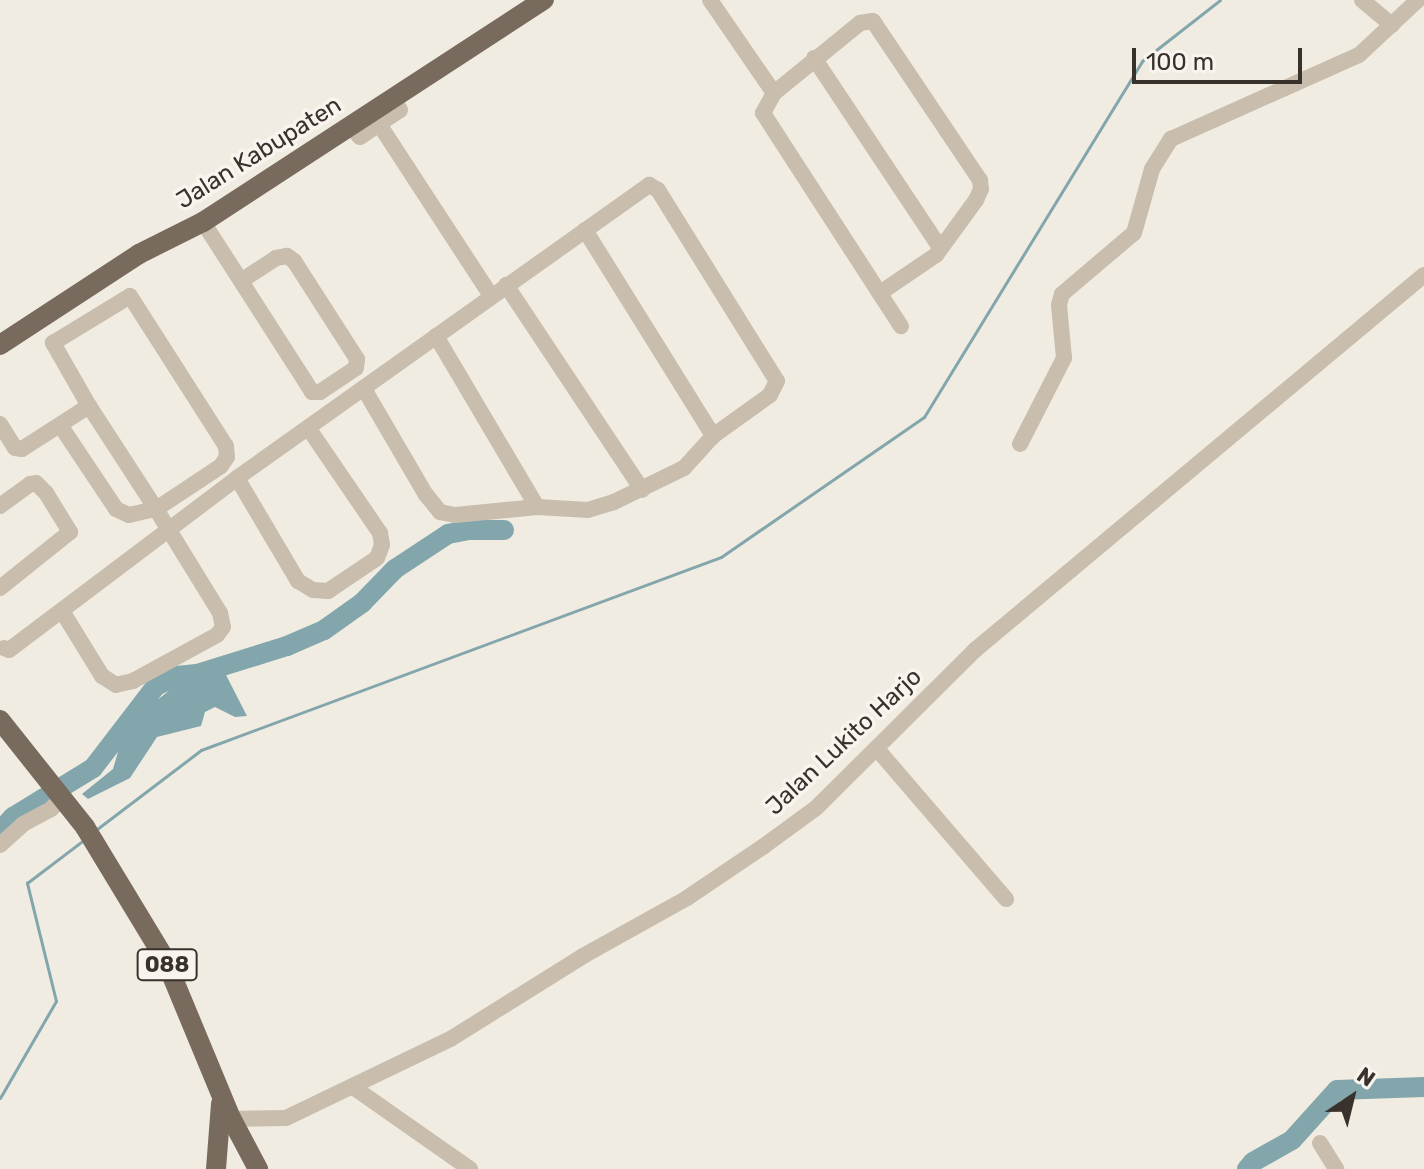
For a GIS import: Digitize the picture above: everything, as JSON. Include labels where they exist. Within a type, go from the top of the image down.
[{"type":"main road","name":"Jalan Kabupaten","points":[[0,345],[139,254],[203,222],[544,0]]},
{"type":"main road","name":"088","points":[[0,720],[85,827],[165,959],[220,1092],[226,1119]]},
{"type":"main road","points":[[216,1169],[226,1119]]},
{"type":"main road","points":[[226,1119],[258,1169]]},
{"type":"street","points":[[710,0],[774,93]]},
{"type":"street","points":[[1362,0],[1392,25]]},
{"type":"street","points":[[1020,444],[1064,358],[1059,305],[1062,294],[1134,233],[1152,169],[1171,139],[1359,55],[1418,0]]},
{"type":"street","points":[[880,293],[928,262],[976,200],[981,189],[980,180],[873,21],[860,23],[814,58],[774,93],[763,113],[901,326]]},
{"type":"street","points":[[814,58],[940,248]]},
{"type":"street","points":[[351,126],[360,137],[400,110],[393,98]]},
{"type":"street","points":[[379,124],[491,296]]},
{"type":"street","points":[[4,648],[9,650],[237,478],[633,193],[654,186],[776,373],[777,381],[770,395],[713,436],[684,468],[642,490],[588,510],[537,507],[455,515],[440,512],[426,495],[364,389]]},
{"type":"street","points":[[203,222],[312,392],[320,392],[356,368],[357,359],[287,256],[276,258],[241,281]]},
{"type":"street","points":[[585,230],[713,436]]},
{"type":"street","name":"Jalan Lukito Harjo","points":[[226,1119],[286,1118],[452,1038],[583,956],[687,898],[816,808],[975,650],[1424,275]]},
{"type":"street","points":[[506,285],[642,490]]},
{"type":"street","points":[[60,425],[116,509],[129,515],[156,509],[221,466],[227,457],[226,446],[130,296],[53,343],[89,406],[156,509],[220,613],[223,627],[217,635],[133,681],[116,685],[102,676],[62,611]]},
{"type":"street","points":[[436,336],[537,507]]},
{"type":"street","points":[[0,424],[18,450],[89,406]]},
{"type":"street","points":[[237,478],[298,581],[313,590],[328,591],[377,558],[382,545],[380,533],[309,429]]},
{"type":"street","points":[[0,506],[36,483],[46,493],[70,532],[0,588]]},
{"type":"street","points":[[877,749],[1006,899]]},
{"type":"street","points":[[0,845],[23,824],[51,809],[63,797]]},
{"type":"street","points":[[353,1087],[470,1169]]},
{"type":"street","points":[[1320,1143],[1336,1169]]},
{"type":"water","points":[[224,671],[247,716],[235,717],[215,707],[205,712],[201,726],[157,737],[130,778],[88,799],[82,794],[113,769],[120,745],[151,705],[180,682]]},
{"type":"waterway","points":[[97,829],[201,750],[721,557],[924,417],[1142,61],[1220,0]]},
{"type":"waterway","points":[[0,831],[13,817],[93,768],[156,686],[177,676],[197,674],[287,646],[324,630],[362,603],[395,569],[448,534],[468,530],[504,530]]},
{"type":"waterway","points":[[0,1098],[56,1001],[27,883],[85,839]]},
{"type":"waterway","points":[[1247,1169],[1253,1162],[1292,1140],[1337,1090],[1424,1087]]}]
